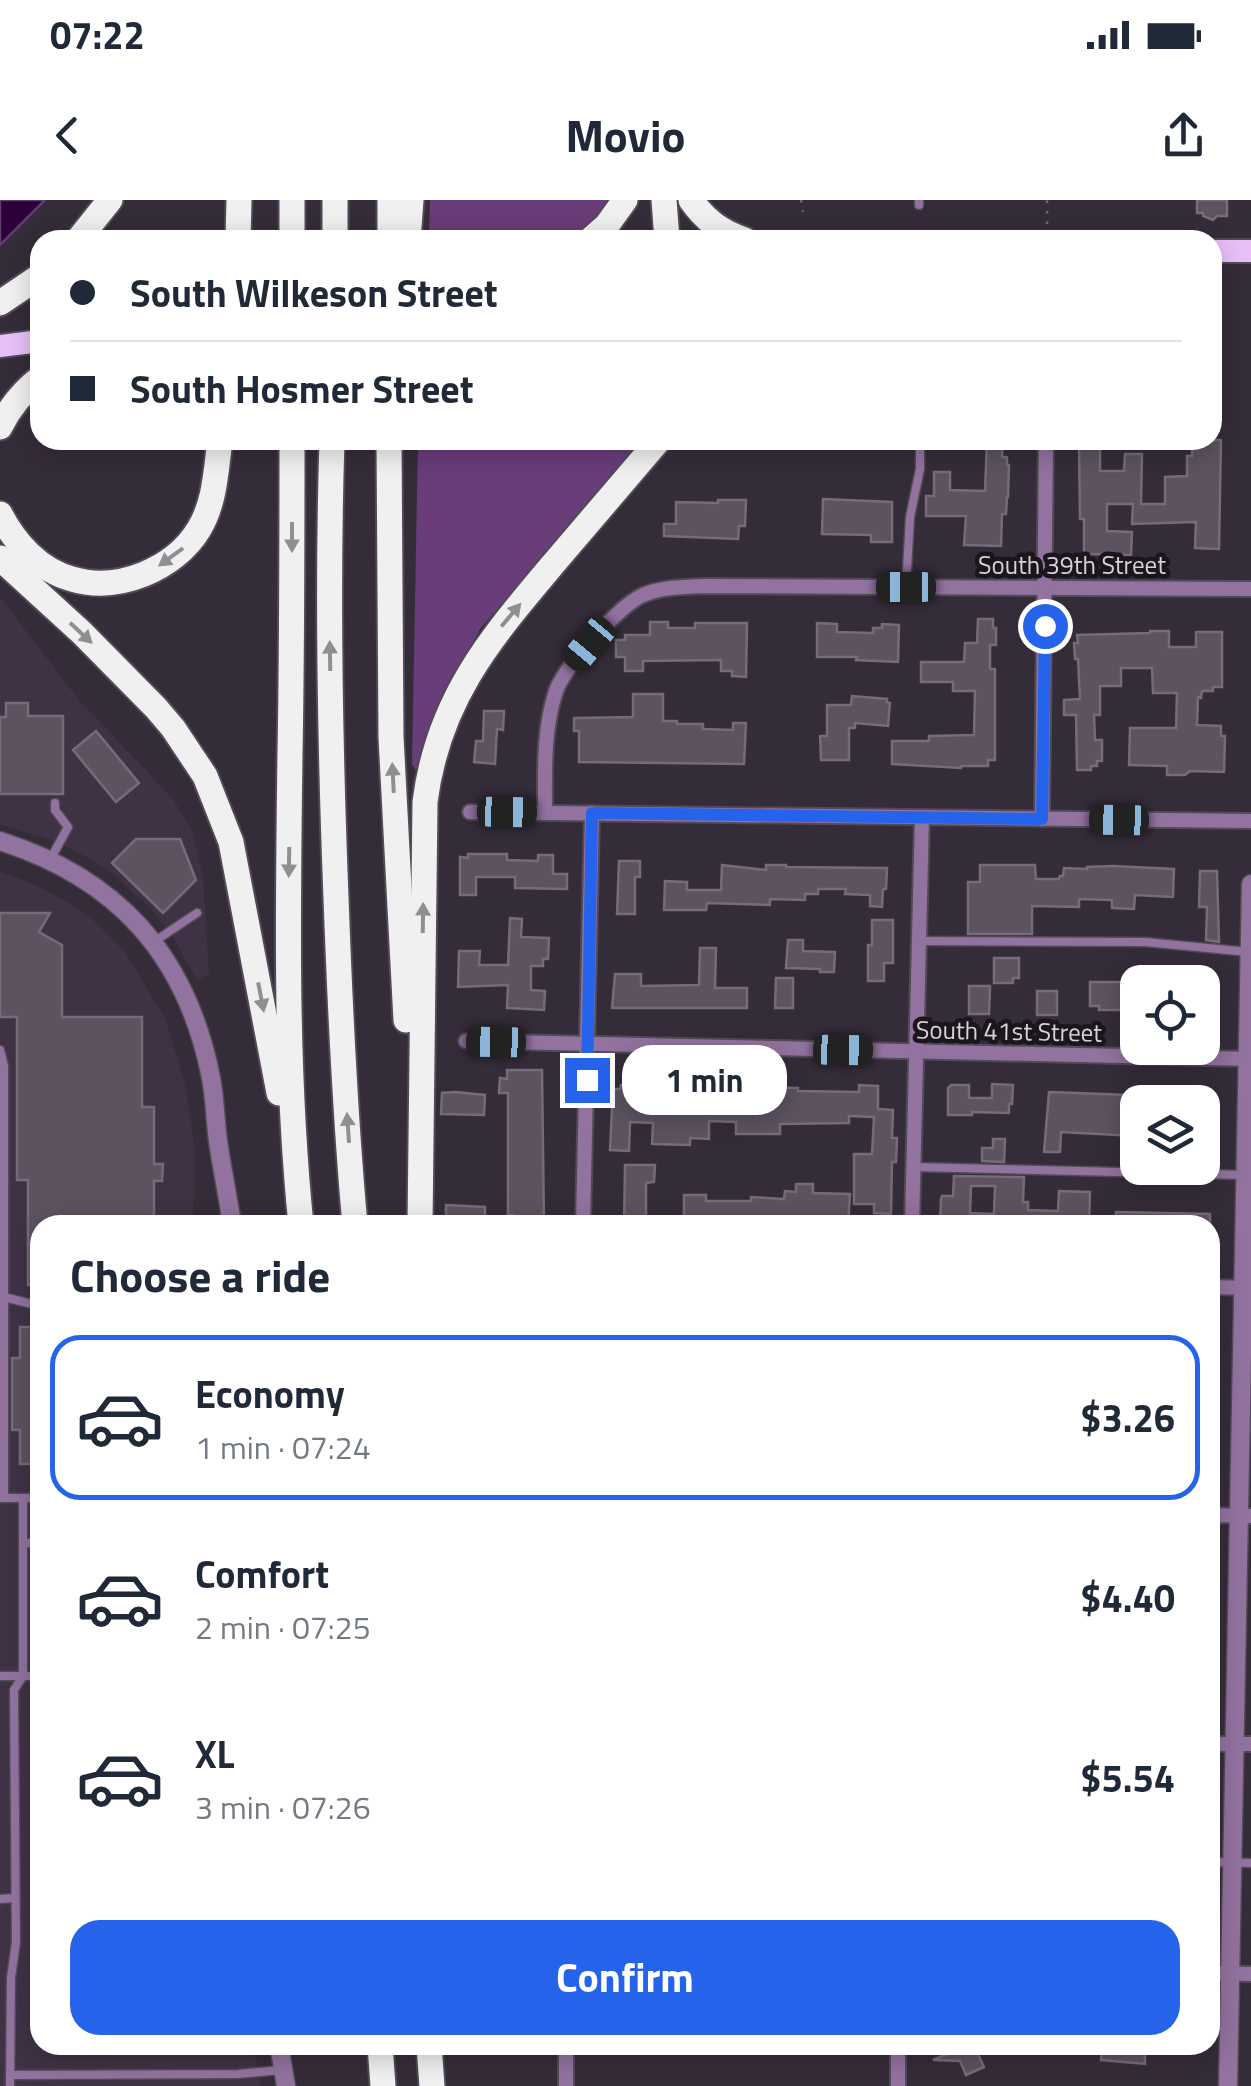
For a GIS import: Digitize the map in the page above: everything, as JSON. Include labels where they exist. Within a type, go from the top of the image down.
[{"type":"highway","points":[[86,230],[110,200]]},
{"type":"highway","points":[[238,230],[240,200]]},
{"type":"highway","points":[[292,200],[292,230]]},
{"type":"highway","points":[[335,200],[335,230]]},
{"type":"highway","points":[[390,200],[390,230]]},
{"type":"highway","points":[[409,230],[411,200]]},
{"type":"highway","points":[[601,230],[626,200]]},
{"type":"highway","points":[[664,200],[666,230]]},
{"type":"highway","points":[[690,200],[702,217],[722,230]]},
{"type":"highway","points":[[0,303],[30,283]]},
{"type":"highway","points":[[0,427],[30,386]]},
{"type":"highway","points":[[0,514],[26,552],[50,569],[72,580],[124,580],[169,561],[186,546],[207,514],[218,450]]},
{"type":"highway","points":[[292,450],[287,974],[296,1182]]},
{"type":"highway","points":[[332,450],[332,805],[340,1017],[354,1215]]},
{"type":"highway","points":[[392,450],[391,737],[417,1215]]},
{"type":"highway","points":[[418,1215],[424,802],[428,770],[450,707],[494,634],[650,450]]},
{"type":"highway","points":[[3,559],[156,708],[205,776],[232,842],[300,1215]]},
{"type":"highway","points":[[381,2055],[384,2086]]},
{"type":"highway","points":[[431,2055],[436,2086]]},
{"type":"highway","points":[[436,2086],[438,2055]]},
{"type":"main road","points":[[1222,251],[1251,251]]},
{"type":"main road","points":[[0,346],[30,342]]},
{"type":"street","points":[[1042,819],[1046,450]]},
{"type":"street","name":"South 39th Street","points":[[544,812],[549,723],[561,680],[614,618],[651,592],[704,586],[1251,589]]},
{"type":"street","points":[[470,812],[1251,821]]},
{"type":"street","points":[[584,1215],[592,813]]},
{"type":"street","points":[[912,1215],[922,817]]},
{"type":"street","points":[[0,841],[80,875],[136,921],[170,967],[190,1002],[211,1074],[230,1215]]},
{"type":"street","points":[[1228,2086],[1220,1973],[1242,1744],[1251,884]]},
{"type":"street","name":"South 41st Street","points":[[466,1041],[1250,1059]]},
{"type":"street","points":[[1220,1287],[1247,1288]]},
{"type":"street","points":[[1220,1973],[1251,1974]]},
{"type":"street","points":[[566,2055],[566,2086]]},
{"type":"street","points":[[898,2055],[898,2086]]},
{"type":"lane","points":[[906,587],[910,517],[920,450]]},
{"type":"lane","points":[[50,860],[68,827],[55,810],[55,803]]},
{"type":"lane","points":[[152,942],[197,913]]},
{"type":"lane","points":[[919,941],[1145,942],[1249,952]]},
{"type":"lane","points":[[0,1050],[4,1066],[2,1498],[30,1498]]},
{"type":"lane","points":[[913,1167],[1246,1175]]},
{"type":"lane","points":[[4,1297],[30,1304]]},
{"type":"lane","points":[[22,1498],[23,1676],[14,1690],[16,1942],[10,1983],[10,2081],[238,2074],[285,2078]]},
{"type":"lane","points":[[23,1543],[30,1543]]},
{"type":"lane","points":[[0,1676],[30,1676]]},
{"type":"lane","points":[[1220,1862],[1251,1863]]},
{"type":"lane","points":[[0,1898],[15,1898]]},
{"type":"path","points":[[801,200],[804,212]]},
{"type":"path","points":[[1046,224],[1047,200]]},
{"type":"shaded area","points":[[0,200],[45,200],[0,245]]},
{"type":"shaded area","points":[[430,200],[609,200],[595,222],[582,230],[429,230]]},
{"type":"shaded area","points":[[418,450],[632,450],[480,629],[424,739],[419,775],[412,764]]},
{"type":"shaded area","points":[[0,597],[78,699],[173,799],[192,830],[203,877],[209,974],[197,980],[170,932],[112,873],[78,852],[0,825]]},
{"type":"shaded area","points":[[0,872],[34,884],[71,904],[126,953],[165,1018],[185,1083],[195,1149],[193,1215],[30,1215],[30,2055],[255,2055],[260,2086],[0,2086]]},
{"type":"building","points":[[1197,200],[1227,200],[1227,216],[1213,220],[1197,213]]},
{"type":"building","points":[[987,450],[1002,450],[1002,457],[1007,457],[1009,465],[1001,546],[964,545],[966,516],[926,516],[926,496],[934,496],[934,472],[950,472],[950,490],[985,491]]},
{"type":"building","points":[[1079,450],[1100,450],[1100,471],[1124,471],[1125,454],[1142,454],[1141,504],[1165,504],[1165,477],[1187,476],[1187,456],[1192,456],[1192,450],[1221,450],[1219,549],[1195,548],[1196,522],[1132,524],[1133,504],[1107,504],[1107,531],[1132,532],[1131,555],[1086,554],[1084,519],[1080,519]]},
{"type":"building","points":[[823,499],[892,502],[892,542],[871,542],[871,535],[822,534]]},
{"type":"building","points":[[746,500],[745,526],[739,526],[738,539],[664,536],[664,524],[676,524],[676,502]]},
{"type":"building","points":[[978,619],[993,619],[996,628],[996,645],[990,645],[990,669],[995,669],[995,760],[988,760],[988,766],[961,768],[892,764],[892,741],[974,735],[975,691],[953,691],[953,682],[921,682],[921,662],[964,662],[965,643],[977,643]]},
{"type":"building","points":[[650,622],[668,622],[668,628],[695,628],[695,623],[747,623],[746,677],[721,671],[721,660],[643,661],[643,671],[625,671],[625,657],[616,657],[616,640],[625,640],[625,635],[650,635]]},
{"type":"building","points":[[817,623],[837,624],[837,632],[873,633],[873,628],[882,628],[882,624],[899,625],[898,662],[817,657]]},
{"type":"building","points":[[1169,631],[1169,647],[1196,647],[1196,632],[1222,632],[1222,687],[1202,691],[1201,698],[1198,697],[1197,725],[1221,726],[1221,736],[1225,736],[1224,772],[1167,775],[1167,766],[1129,765],[1130,728],[1176,728],[1177,693],[1153,693],[1152,668],[1121,668],[1121,686],[1100,686],[1100,715],[1094,715],[1095,740],[1102,740],[1102,761],[1097,761],[1091,770],[1077,770],[1076,715],[1064,715],[1064,700],[1080,699],[1074,643],[1078,643],[1077,635]]},
{"type":"building","points":[[633,694],[663,694],[663,721],[733,730],[733,723],[746,723],[744,764],[579,762],[579,731],[574,731],[574,718],[633,717]]},
{"type":"building","points":[[852,696],[887,699],[888,726],[855,723],[855,728],[849,728],[849,760],[821,760],[820,736],[827,736],[827,705],[851,705]]},
{"type":"building","points":[[6,703],[28,703],[28,716],[63,716],[63,794],[0,794],[0,717],[6,717]]},
{"type":"building","points":[[484,711],[504,711],[503,730],[497,729],[495,764],[474,762],[476,741],[483,741]]},
{"type":"building","points":[[96,731],[139,783],[116,802],[73,750]]},
{"type":"building","points":[[136,839],[180,839],[196,880],[163,913],[112,863]]},
{"type":"building","points":[[468,854],[507,854],[507,860],[538,861],[538,855],[553,855],[553,874],[567,874],[567,889],[515,888],[515,877],[476,877],[476,895],[460,895],[460,857],[468,858]]},
{"type":"building","points":[[619,861],[640,861],[640,877],[635,877],[635,914],[617,914]]},
{"type":"building","points":[[722,865],[766,870],[766,865],[887,868],[886,889],[882,907],[870,906],[870,895],[845,894],[846,889],[818,889],[818,894],[805,894],[805,900],[770,899],[770,905],[707,903],[706,910],[664,910],[665,881],[687,882],[687,890],[721,890]]},
{"type":"building","points":[[980,865],[1035,865],[1036,879],[1059,879],[1064,868],[1174,869],[1173,897],[1135,895],[1134,909],[1112,908],[1112,900],[1079,899],[1079,907],[1032,906],[1032,934],[968,934],[968,882],[980,882]]},
{"type":"building","points":[[1200,871],[1217,871],[1219,942],[1206,940],[1207,907],[1199,907]]},
{"type":"building","points":[[0,913],[50,913],[39,932],[62,945],[62,1017],[142,1017],[142,1107],[154,1107],[154,1164],[163,1164],[162,1181],[154,1181],[154,1215],[30,1215],[30,1285],[28,1180],[17,1180],[17,1017],[0,1017]]},
{"type":"building","points":[[510,918],[522,919],[521,937],[549,938],[548,959],[543,959],[543,966],[531,966],[531,990],[545,991],[544,1010],[507,1008],[508,985],[458,987],[459,951],[480,951],[479,965],[508,965]]},
{"type":"building","points":[[872,920],[893,920],[893,963],[884,963],[884,981],[868,981]]},
{"type":"building","points":[[788,940],[803,940],[803,951],[835,952],[834,972],[786,968]]},
{"type":"building","points":[[700,948],[716,948],[715,988],[747,988],[747,1008],[612,1008],[615,974],[641,974],[641,986],[699,985]]},
{"type":"building","points":[[994,958],[1019,958],[1019,978],[1013,978],[1013,983],[994,983]]},
{"type":"building","points":[[776,978],[793,978],[793,1008],[775,1008]]},
{"type":"building","points":[[1090,982],[1120,982],[1120,1010],[1090,1006]]},
{"type":"building","points":[[969,986],[990,986],[989,1014],[969,1014]]},
{"type":"building","points":[[1037,991],[1057,991],[1057,1015],[1037,1015]]},
{"type":"building","points":[[507,1070],[542,1070],[544,1215],[508,1215],[508,1093],[499,1093],[500,1078],[507,1079]]},
{"type":"building","points":[[992,1084],[1013,1085],[1009,1113],[948,1115],[951,1085],[969,1085],[969,1098],[992,1098]]},
{"type":"building","points":[[621,1085],[657,1090],[657,1086],[669,1086],[668,1106],[692,1106],[692,1097],[716,1098],[717,1086],[859,1092],[859,1085],[878,1086],[878,1109],[893,1110],[892,1138],[897,1138],[896,1162],[892,1162],[891,1214],[874,1213],[874,1204],[854,1204],[854,1154],[872,1154],[874,1117],[849,1116],[849,1123],[780,1124],[780,1134],[736,1134],[736,1122],[709,1121],[709,1139],[690,1138],[690,1145],[652,1144],[653,1123],[630,1122],[629,1151],[610,1150],[613,1089],[620,1089]]},
{"type":"building","points":[[1049,1092],[1120,1095],[1120,1135],[1061,1132],[1060,1152],[1044,1152]]},
{"type":"building","points":[[442,1093],[485,1095],[484,1115],[441,1114]]},
{"type":"building","points":[[993,1139],[1005,1139],[1004,1162],[982,1161],[982,1148],[993,1148]]},
{"type":"building","points":[[625,1165],[655,1165],[654,1182],[646,1183],[646,1215],[624,1215]]},
{"type":"building","points":[[954,1176],[1024,1177],[1023,1202],[1028,1202],[1028,1210],[1058,1211],[1059,1191],[1090,1192],[1089,1215],[940,1215],[942,1196],[953,1196]],"holes":[[[971,1186],[995,1186],[994,1214],[970,1213]]]},
{"type":"building","points":[[796,1184],[813,1184],[813,1193],[850,1194],[849,1215],[684,1215],[684,1195],[706,1195],[706,1201],[751,1201],[751,1197],[784,1199],[785,1191],[796,1192]]},
{"type":"building","points":[[446,1205],[485,1207],[485,1215],[446,1215]]},
{"type":"building","points":[[1116,1212],[1210,1214],[1210,1215]]},
{"type":"building","points":[[20,1327],[30,1327],[30,1464],[20,1464],[20,1430],[12,1430],[12,1358],[20,1358]]},
{"type":"building","points":[[945,2055],[979,2055],[984,2067],[966,2075],[960,2061],[933,2060]]},
{"type":"building","points":[[1101,2055],[1145,2055],[1145,2064],[1101,2060]]},
{"type":"route","points":[[587,1080],[592,813],[1042,819],[1045,626]]}]
